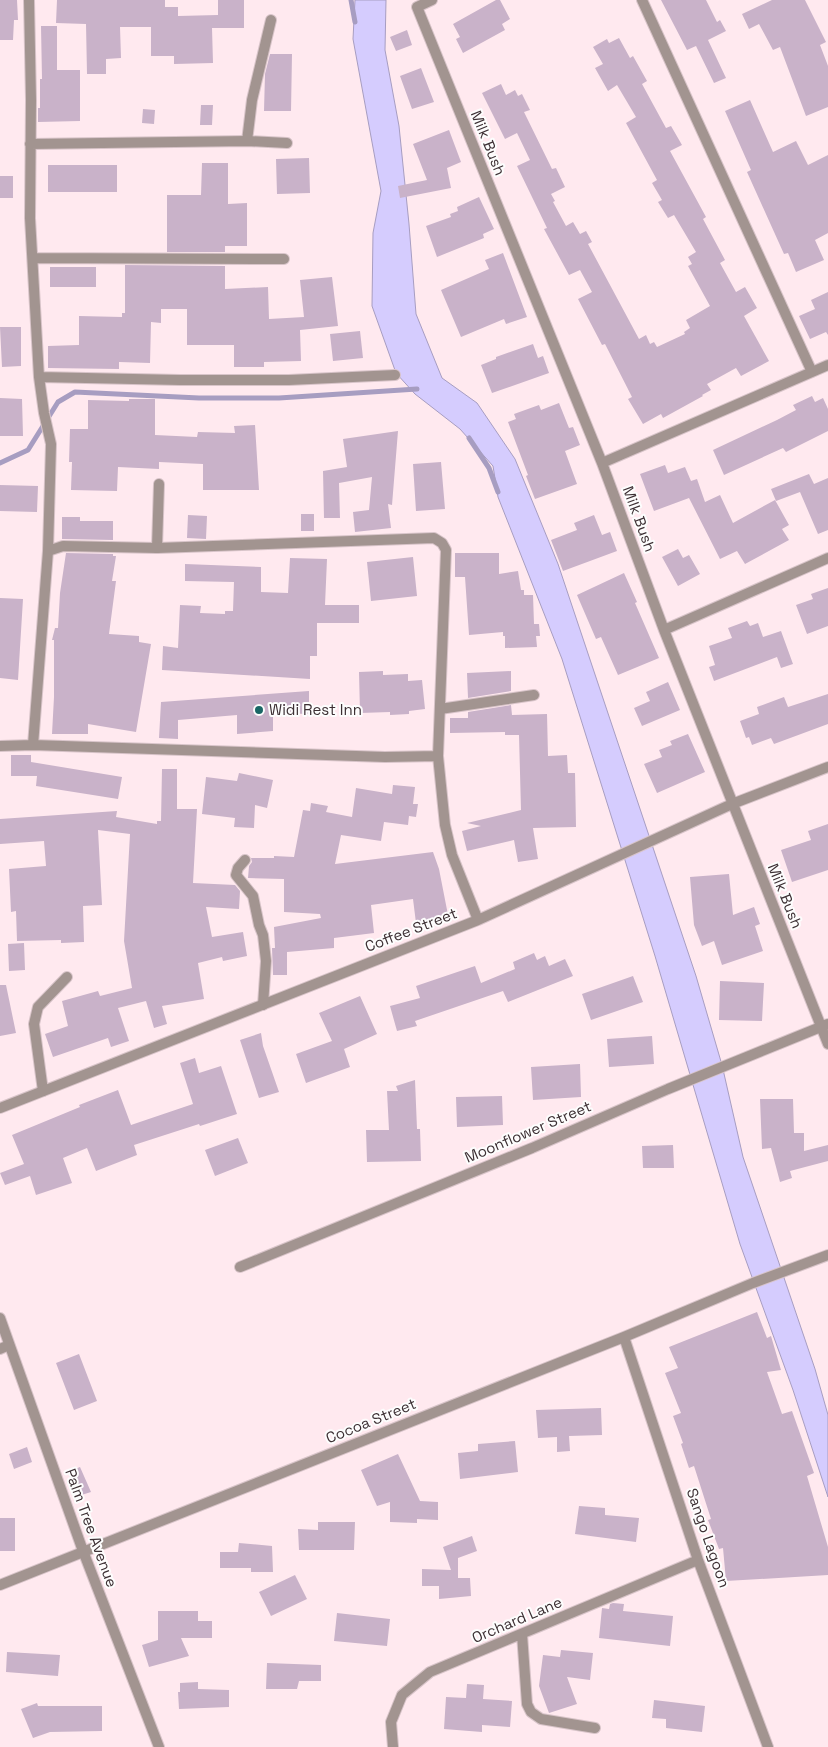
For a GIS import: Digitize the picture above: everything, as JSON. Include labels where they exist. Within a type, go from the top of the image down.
[{"type":"street","points":[[29,0],[31,100],[30,218],[39,377],[51,444],[48,551],[33,745]]},
{"type":"street","name":"Milk Bush","points":[[432,0],[417,7],[602,463],[664,630],[732,804],[824,1025],[828,1044]]},
{"type":"street","points":[[642,0],[812,372]]},
{"type":"street","points":[[246,141],[252,100],[271,20]]},
{"type":"street","points":[[30,144],[246,141],[287,143]]},
{"type":"street","points":[[33,258],[284,259]]},
{"type":"street","points":[[602,463],[828,365]]},
{"type":"street","points":[[39,377],[289,380],[395,375]]},
{"type":"street","points":[[157,548],[159,484]]},
{"type":"street","points":[[48,551],[63,546],[157,548],[434,538],[442,542],[446,550],[438,756],[445,825],[452,855],[478,920]]},
{"type":"street","points":[[664,630],[828,558]]},
{"type":"street","points":[[440,709],[534,695]]},
{"type":"street","points":[[0,746],[33,745],[385,757],[438,756]]},
{"type":"street","name":"Coffee Street","points":[[0,1108],[478,920],[732,804],[828,767]]},
{"type":"street","points":[[246,860],[238,868],[236,875],[253,896],[263,935],[266,961],[263,1005]]},
{"type":"street","points":[[43,1091],[34,1024],[38,1007],[67,978]]},
{"type":"street","name":"Moonflower Street","points":[[240,1267],[532,1148],[668,1089],[824,1025]]},
{"type":"street","name":"Cocoa Street","points":[[0,1585],[624,1337],[753,1283],[828,1255]]},
{"type":"street","name":"Palm Tree Avenue","points":[[0,1318],[5,1347],[159,1747]]},
{"type":"street","name":"Sango Lagoon","points":[[624,1337],[698,1560],[768,1747]]},
{"type":"street","name":"Orchard Lane","points":[[393,1747],[391,1722],[402,1695],[430,1672],[698,1560]]},
{"type":"street","points":[[522,1634],[527,1704],[531,1712],[541,1719],[595,1728]]},
{"type":"shaded area","points":[[355,0],[386,0],[385,50],[399,126],[416,314],[442,378],[477,403],[515,459],[558,564],[696,976],[722,1065],[743,1157],[815,1369],[828,1415],[828,1497],[793,1390],[740,1244],[655,956],[562,659],[498,497],[493,466],[460,429],[415,394],[396,373],[372,306],[373,233],[381,191],[353,39]]},
{"type":"building","points":[[0,0],[17,0],[18,20],[14,20],[13,40],[0,40]]},
{"type":"building","points":[[57,0],[165,0],[165,7],[178,7],[178,16],[218,15],[218,0],[244,0],[244,28],[212,28],[213,63],[174,64],[174,56],[151,56],[151,27],[120,27],[121,58],[106,59],[106,74],[87,74],[86,24],[56,23]]},
{"type":"building","points":[[496,0],[500,0],[510,19],[502,24],[505,30],[463,53],[456,39],[460,37],[453,24]]},
{"type":"building","points":[[661,0],[706,0],[717,22],[720,20],[726,31],[708,40],[726,78],[714,83],[696,46],[687,50]]},
{"type":"building","points":[[772,0],[805,0],[826,42],[820,45],[828,66],[828,107],[806,116],[780,47],[773,50],[759,24],[749,29],[742,14]]},
{"type":"building","points":[[41,26],[57,26],[57,70],[80,70],[80,121],[38,122],[40,79],[42,79]]},
{"type":"building","points":[[407,30],[412,45],[396,51],[390,37]]},
{"type":"building","points":[[619,38],[630,58],[633,56],[647,81],[642,84],[666,128],[671,126],[682,145],[670,151],[706,217],[703,219],[725,260],[720,263],[736,292],[745,287],[757,308],[744,316],[769,361],[741,376],[736,368],[707,384],[711,390],[703,396],[663,418],[661,414],[643,424],[628,399],[632,397],[605,344],[602,345],[578,299],[592,292],[580,270],[569,275],[544,229],[547,228],[517,166],[530,160],[517,133],[505,139],[482,93],[501,84],[506,95],[515,90],[518,96],[522,94],[530,110],[524,112],[552,169],[556,168],[565,187],[551,194],[555,201],[553,202],[566,226],[573,222],[580,234],[586,231],[592,242],[588,244],[639,339],[646,335],[650,344],[654,342],[657,347],[685,334],[684,332],[690,328],[686,320],[710,306],[688,266],[692,264],[688,257],[696,252],[674,215],[668,218],[658,202],[662,200],[652,183],[657,180],[626,123],[636,117],[617,85],[608,91],[595,68],[603,64],[593,47],[607,39],[609,43]]},
{"type":"building","points":[[270,54],[292,54],[291,111],[264,111],[265,74]]},
{"type":"building","points":[[421,68],[434,102],[412,109],[400,76]]},
{"type":"building","points":[[750,100],[773,152],[796,141],[808,165],[828,155],[828,233],[815,240],[824,260],[796,272],[788,253],[784,254],[747,172],[751,170],[725,111]]},
{"type":"building","points":[[201,105],[213,105],[212,125],[200,125]]},
{"type":"building","points":[[143,109],[155,110],[154,124],[142,123]]},
{"type":"building","points":[[449,130],[461,162],[447,168],[451,188],[400,198],[398,186],[427,180],[413,144]]},
{"type":"building","points":[[309,158],[310,193],[277,194],[276,159]]},
{"type":"building","points":[[202,163],[228,163],[228,204],[247,203],[247,246],[225,246],[225,252],[167,252],[167,195],[201,195]]},
{"type":"building","points":[[48,165],[117,165],[117,192],[48,192]]},
{"type":"building","points":[[0,176],[13,176],[13,198],[0,198]]},
{"type":"building","points":[[479,197],[494,229],[483,234],[484,238],[437,257],[426,226],[451,217],[450,214],[458,211],[457,207]]},
{"type":"building","points":[[503,253],[527,317],[506,324],[504,319],[461,337],[441,290],[489,269],[485,260]]},
{"type":"building","points":[[125,265],[225,266],[225,289],[268,287],[269,319],[304,317],[300,280],[332,277],[338,326],[300,330],[301,361],[264,362],[264,367],[234,367],[234,345],[187,345],[187,309],[161,309],[161,323],[151,322],[150,363],[119,362],[119,369],[48,368],[48,346],[79,345],[79,316],[122,317],[122,313],[125,313]]},
{"type":"building","points":[[50,267],[96,267],[96,287],[50,287]]},
{"type":"building","points":[[828,292],[828,335],[826,332],[810,339],[799,316],[815,309],[811,300]]},
{"type":"building","points":[[0,327],[21,327],[21,366],[2,367]]},
{"type":"building","points":[[360,331],[363,358],[333,361],[330,334]]},
{"type":"building","points":[[533,344],[538,358],[543,356],[549,373],[492,393],[481,365],[496,359],[496,357]]},
{"type":"building","points":[[812,396],[815,402],[823,398],[828,409],[828,431],[786,452],[783,448],[724,475],[713,450],[796,410],[793,405]]},
{"type":"building","points":[[0,398],[22,399],[23,436],[0,436]]},
{"type":"building","points":[[129,399],[155,399],[155,435],[197,437],[198,432],[235,433],[234,426],[255,425],[259,490],[203,490],[203,464],[159,462],[159,469],[118,467],[117,491],[71,490],[72,462],[69,462],[70,429],[88,429],[88,400],[129,401]]},
{"type":"building","points":[[559,403],[569,428],[573,427],[580,445],[565,451],[577,484],[535,499],[508,422],[516,419],[514,414],[539,405],[541,410]]},
{"type":"building","points":[[398,431],[392,505],[388,504],[391,528],[355,532],[353,512],[369,510],[372,477],[339,483],[340,518],[324,518],[323,471],[347,467],[343,439]]},
{"type":"building","points":[[441,462],[445,509],[416,511],[413,464]]},
{"type":"building","points":[[665,465],[668,473],[685,467],[691,481],[697,479],[705,502],[720,495],[733,523],[775,500],[789,525],[782,529],[789,540],[745,564],[737,551],[720,559],[689,498],[654,511],[640,474]]},
{"type":"building","points":[[809,474],[814,484],[828,478],[828,530],[818,534],[800,492],[776,501],[771,489]]},
{"type":"building","points":[[0,485],[38,486],[37,512],[0,511]]},
{"type":"building","points":[[301,514],[314,514],[314,531],[301,531]]},
{"type":"building","points":[[188,515],[207,516],[206,539],[187,538]]},
{"type":"building","points":[[594,515],[602,535],[610,532],[617,551],[563,571],[551,540],[577,530],[574,523]]},
{"type":"building","points":[[62,517],[80,517],[80,521],[113,521],[113,540],[62,539]]},
{"type":"building","points":[[678,549],[683,558],[689,555],[700,574],[678,586],[662,557]]},
{"type":"building","points":[[66,553],[113,554],[113,556],[116,556],[112,581],[116,581],[109,634],[139,636],[139,642],[151,644],[136,732],[88,724],[88,734],[52,734],[54,640],[52,640],[55,628],[58,628],[60,593]]},
{"type":"building","points":[[455,553],[499,553],[499,574],[518,571],[521,590],[524,590],[524,595],[533,595],[534,624],[539,624],[540,636],[536,636],[537,647],[505,648],[503,632],[469,635],[465,577],[455,577]]},
{"type":"building","points":[[413,557],[417,596],[371,601],[367,562]]},
{"type":"building","points":[[290,558],[327,559],[325,605],[359,605],[359,623],[317,623],[317,656],[310,656],[310,679],[162,670],[163,646],[178,648],[180,605],[201,606],[200,613],[225,614],[225,611],[233,611],[234,582],[185,581],[185,564],[261,567],[261,592],[288,593]]},
{"type":"building","points":[[624,573],[659,658],[618,675],[601,637],[596,639],[577,595]]},
{"type":"building","points":[[828,588],[828,626],[807,634],[796,605],[813,599],[811,594]]},
{"type":"building","points":[[0,598],[23,599],[18,680],[0,678]]},
{"type":"building","points":[[747,621],[750,626],[758,623],[763,637],[781,631],[793,664],[781,668],[777,657],[714,681],[709,667],[715,665],[709,646],[732,638],[728,628]]},
{"type":"building","points":[[383,671],[383,675],[408,674],[408,681],[422,680],[425,709],[409,711],[409,714],[390,715],[390,712],[360,713],[359,672]]},
{"type":"building","points":[[511,671],[511,691],[468,698],[467,673]]},
{"type":"building","points":[[668,682],[680,710],[642,726],[634,708],[650,701],[646,692]]},
{"type":"building","points":[[309,691],[309,714],[273,713],[273,731],[237,734],[237,715],[178,720],[178,739],[159,738],[161,702]]},
{"type":"building","points":[[828,694],[828,724],[774,744],[771,738],[752,745],[749,737],[746,738],[740,721],[759,714],[757,707],[784,697],[788,707]]},
{"type":"building","points":[[511,705],[512,715],[547,714],[548,756],[567,755],[568,773],[575,773],[576,827],[533,828],[538,859],[518,862],[514,840],[467,851],[462,831],[481,826],[467,823],[521,810],[519,735],[505,735],[505,732],[450,733],[450,718],[468,718],[468,712]]},
{"type":"building","points":[[688,734],[705,772],[657,793],[644,764],[662,757],[659,750],[672,745],[670,741]]},
{"type":"building","points":[[11,755],[31,755],[31,762],[122,777],[118,799],[36,786],[37,776],[11,776]]},
{"type":"building","points":[[162,769],[177,769],[177,809],[197,809],[193,883],[235,885],[240,891],[239,909],[206,907],[212,937],[243,932],[247,956],[223,961],[222,957],[198,963],[204,999],[162,1006],[167,1024],[154,1028],[146,1001],[118,1008],[129,1041],[111,1047],[108,1038],[53,1057],[45,1034],[68,1026],[62,1001],[98,991],[100,996],[132,988],[124,941],[130,834],[98,830],[102,905],[83,906],[84,942],[61,943],[61,940],[17,941],[16,911],[11,912],[9,869],[46,866],[44,841],[0,844],[0,819],[117,811],[116,817],[157,824],[157,821],[161,821]]},
{"type":"building","points":[[239,773],[273,780],[267,808],[255,805],[254,828],[234,827],[235,818],[202,814],[206,777],[237,781]]},
{"type":"building","points":[[393,785],[415,787],[413,804],[418,804],[416,817],[409,816],[408,825],[384,822],[381,841],[341,835],[335,864],[433,852],[439,869],[448,915],[416,923],[413,899],[371,905],[374,933],[334,938],[334,948],[287,952],[287,975],[273,975],[272,948],[275,948],[274,927],[321,918],[320,914],[284,912],[284,879],[248,878],[249,866],[252,862],[251,858],[294,857],[303,810],[310,811],[311,803],[328,806],[326,812],[352,817],[356,788],[392,794]]},
{"type":"building","points":[[828,824],[828,870],[792,882],[781,850],[811,840],[808,831]]},
{"type":"building","points":[[729,874],[733,915],[754,907],[760,924],[755,926],[763,951],[722,965],[714,941],[702,946],[694,925],[690,877]]},
{"type":"building","points":[[24,943],[25,970],[9,971],[8,944]]},
{"type":"building","points":[[534,953],[537,960],[545,956],[549,966],[565,959],[573,976],[508,1002],[503,991],[415,1021],[417,1026],[397,1031],[390,1006],[420,998],[416,986],[475,966],[481,983],[515,969],[513,962]]},
{"type":"building","points":[[633,976],[643,1002],[591,1020],[582,994]]},
{"type":"building","points":[[720,981],[764,983],[762,1021],[719,1020]]},
{"type":"building","points":[[0,985],[6,985],[16,1033],[0,1036]]},
{"type":"building","points":[[360,996],[377,1034],[344,1049],[350,1067],[306,1083],[296,1054],[332,1041],[319,1013]]},
{"type":"building","points":[[261,1033],[263,1046],[279,1092],[259,1098],[240,1040]]},
{"type":"building","points":[[652,1036],[654,1064],[609,1067],[607,1039]]},
{"type":"building","points":[[195,1058],[199,1073],[221,1066],[237,1114],[134,1145],[137,1155],[96,1171],[87,1148],[63,1158],[72,1183],[36,1195],[30,1176],[5,1185],[0,1173],[24,1164],[12,1135],[118,1090],[131,1125],[193,1104],[180,1063]]},
{"type":"building","points":[[580,1064],[581,1097],[533,1100],[531,1067]]},
{"type":"building","points":[[415,1080],[417,1129],[420,1129],[421,1161],[367,1162],[366,1130],[389,1130],[387,1091],[398,1091],[396,1086]]},
{"type":"building","points":[[502,1096],[503,1125],[457,1127],[456,1097]]},
{"type":"building","points":[[760,1099],[793,1099],[794,1133],[804,1133],[804,1151],[828,1145],[828,1161],[790,1171],[792,1178],[780,1182],[771,1148],[762,1149]]},
{"type":"building","points":[[238,1138],[248,1163],[215,1176],[205,1150]]},
{"type":"building","points":[[673,1145],[674,1168],[643,1168],[642,1146]]},
{"type":"building","points":[[757,1312],[767,1338],[771,1336],[781,1370],[767,1372],[782,1414],[792,1411],[814,1473],[807,1476],[828,1547],[828,1575],[726,1581],[723,1548],[719,1549],[708,1520],[711,1519],[694,1466],[689,1468],[681,1444],[683,1443],[673,1416],[681,1413],[665,1373],[678,1368],[669,1347]]},
{"type":"building","points":[[79,1354],[97,1401],[74,1410],[56,1363]]},
{"type":"building","points":[[601,1408],[602,1435],[569,1436],[570,1451],[557,1452],[557,1437],[538,1438],[536,1410]]},
{"type":"building","points":[[515,1441],[518,1472],[460,1479],[458,1453],[478,1451],[478,1444]]},
{"type":"building","points":[[27,1447],[32,1462],[14,1469],[9,1454]]},
{"type":"building","points":[[398,1454],[420,1501],[438,1502],[438,1520],[417,1519],[417,1523],[390,1522],[390,1502],[377,1506],[361,1470]]},
{"type":"building","points":[[80,1467],[91,1492],[75,1497],[68,1472]]},
{"type":"building","points":[[579,1506],[605,1508],[605,1515],[639,1518],[636,1542],[575,1534]]},
{"type":"building","points":[[0,1518],[15,1518],[15,1551],[0,1551]]},
{"type":"building","points":[[318,1522],[355,1522],[354,1550],[299,1550],[298,1529],[318,1530]]},
{"type":"building","points":[[472,1536],[477,1551],[458,1558],[458,1578],[470,1578],[471,1596],[439,1599],[439,1586],[422,1586],[422,1569],[451,1570],[443,1547]]},
{"type":"building","points":[[239,1543],[272,1546],[273,1572],[251,1572],[251,1568],[220,1568],[220,1552],[238,1552]]},
{"type":"building","points":[[295,1575],[307,1599],[271,1616],[259,1592]]},
{"type":"building","points":[[610,1604],[624,1604],[623,1611],[673,1616],[670,1646],[599,1638],[602,1608],[609,1609]]},
{"type":"building","points":[[158,1611],[198,1611],[198,1621],[212,1621],[212,1638],[181,1638],[189,1656],[149,1667],[142,1645],[158,1640]]},
{"type":"building","points":[[337,1613],[390,1619],[387,1646],[334,1641]]},
{"type":"building","points":[[561,1650],[593,1653],[590,1680],[567,1677],[577,1704],[549,1713],[539,1686],[543,1655],[560,1657]]},
{"type":"building","points":[[7,1652],[60,1655],[58,1676],[6,1672]]},
{"type":"building","points":[[267,1663],[321,1665],[321,1681],[299,1681],[297,1689],[266,1689]]},
{"type":"building","points":[[198,1682],[198,1689],[229,1690],[229,1707],[179,1709],[178,1692],[180,1692],[180,1683]]},
{"type":"building","points":[[467,1684],[484,1685],[483,1699],[512,1701],[510,1727],[482,1725],[482,1732],[444,1729],[446,1697],[466,1698]]},
{"type":"building","points":[[654,1700],[705,1706],[702,1732],[666,1728],[666,1719],[652,1718]]},
{"type":"building","points":[[37,1703],[38,1706],[102,1706],[102,1731],[50,1732],[33,1738],[21,1709]]},
{"type":"waterway","points":[[351,0],[355,22]]},
{"type":"waterway","points":[[0,463],[28,450],[58,402],[75,392],[199,398],[279,398],[417,389]]},
{"type":"waterway","points":[[469,438],[489,468],[498,492]]},
{"type":"place","name":"Widi Rest Inn","points":[[259,710]]}]
